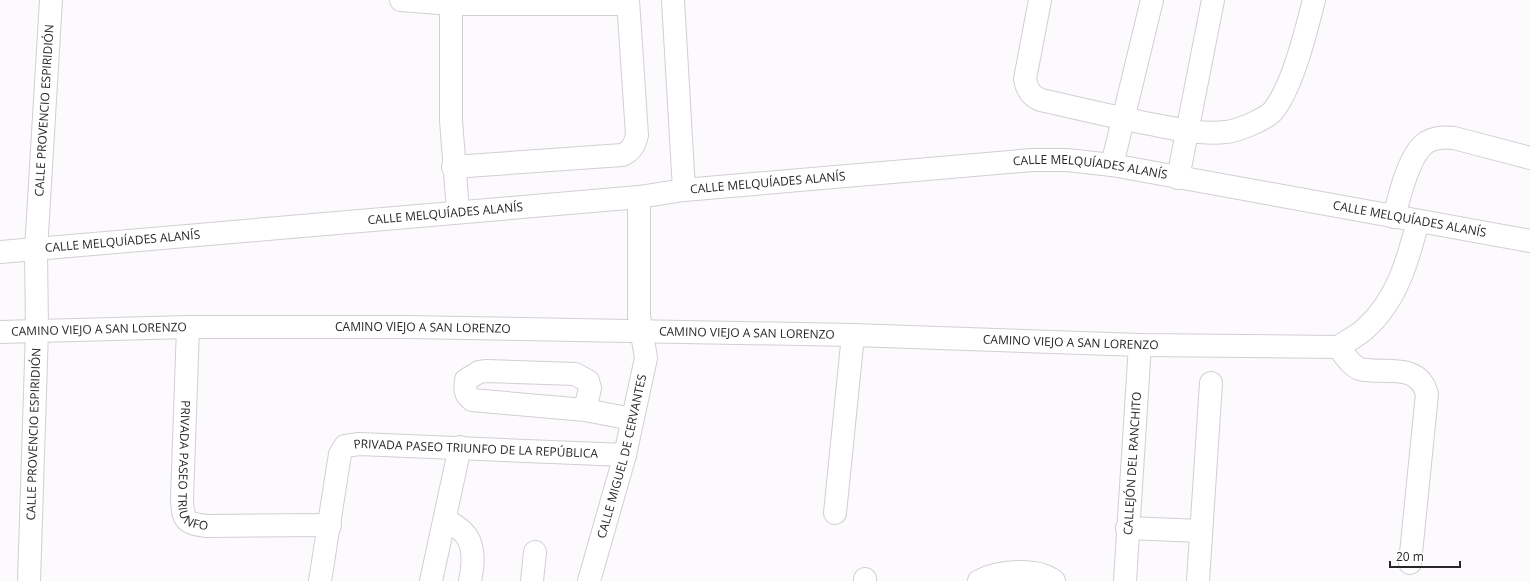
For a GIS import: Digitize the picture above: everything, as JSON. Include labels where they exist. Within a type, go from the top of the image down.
[{"type":"street","name":"CALLE PROVENCIO ESPIRIDIÓN","points":[[29,581],[37,330],[36,250],[51,0]]},
{"type":"street","points":[[401,0],[451,2],[628,2],[637,135],[635,144],[629,152],[622,155],[453,167]]},
{"type":"street","points":[[673,0],[684,190]]},
{"type":"street","points":[[1040,0],[1025,79],[1026,87],[1033,97],[1123,119],[1186,131],[1228,132],[1259,120],[1272,112],[1280,100],[1300,52],[1314,0]]},
{"type":"street","points":[[1112,165],[1152,0]]},
{"type":"street","points":[[1178,178],[1186,131],[1213,0]]},
{"type":"street","points":[[451,2],[451,120],[453,167],[458,211]]},
{"type":"street","points":[[1394,217],[1401,189],[1418,150],[1428,142],[1441,137],[1454,138],[1530,158]]},
{"type":"street","name":"CALLE MELQUÍADES ALANÍS","points":[[0,252],[36,250],[458,211],[638,197],[684,190],[1032,160],[1067,160],[1112,165],[1530,241]]},
{"type":"street","name":"CALLE MIGUEL DE CERVANTES","points":[[589,581],[624,454],[646,358],[639,316],[638,197]]},
{"type":"street","points":[[1410,563],[1427,394],[1424,385],[1418,379],[1403,372],[1359,369],[1351,363],[1338,347],[1365,329],[1381,313],[1395,290],[1404,268],[1418,221]]},
{"type":"street","name":"CAMINO VIEJO A SAN LORENZO","points":[[0,332],[188,327],[407,327],[853,335],[1140,345],[1338,347]]},
{"type":"street","name":"PRIVADA PASEO TRIUNFO","points":[[188,327],[182,499],[184,517],[187,522],[207,526],[330,525]]},
{"type":"street","points":[[834,513],[853,335]]},
{"type":"street","name":"CALLEJÓN DEL RANCHITO","points":[[1125,581],[1127,528],[1140,345]]},
{"type":"street","points":[[585,410],[590,388],[588,381],[575,374],[488,371],[479,372],[466,380],[466,396],[472,400],[585,410],[632,419]]},
{"type":"street","points":[[1198,581],[1211,383]]},
{"type":"street","name":"PRIVADA PASEO TRIUNFO DE LA REPÚBLICA","points":[[320,581],[340,454],[345,446],[359,444],[624,454]]},
{"type":"street","points":[[431,581],[460,447]]},
{"type":"street","points":[[445,519],[464,533],[471,547],[474,562],[470,581]]},
{"type":"street","points":[[1127,528],[1201,531]]},
{"type":"street","points":[[532,581],[535,552]]},
{"type":"street","points":[[979,581],[1009,572],[1032,573],[1054,581]]}]
